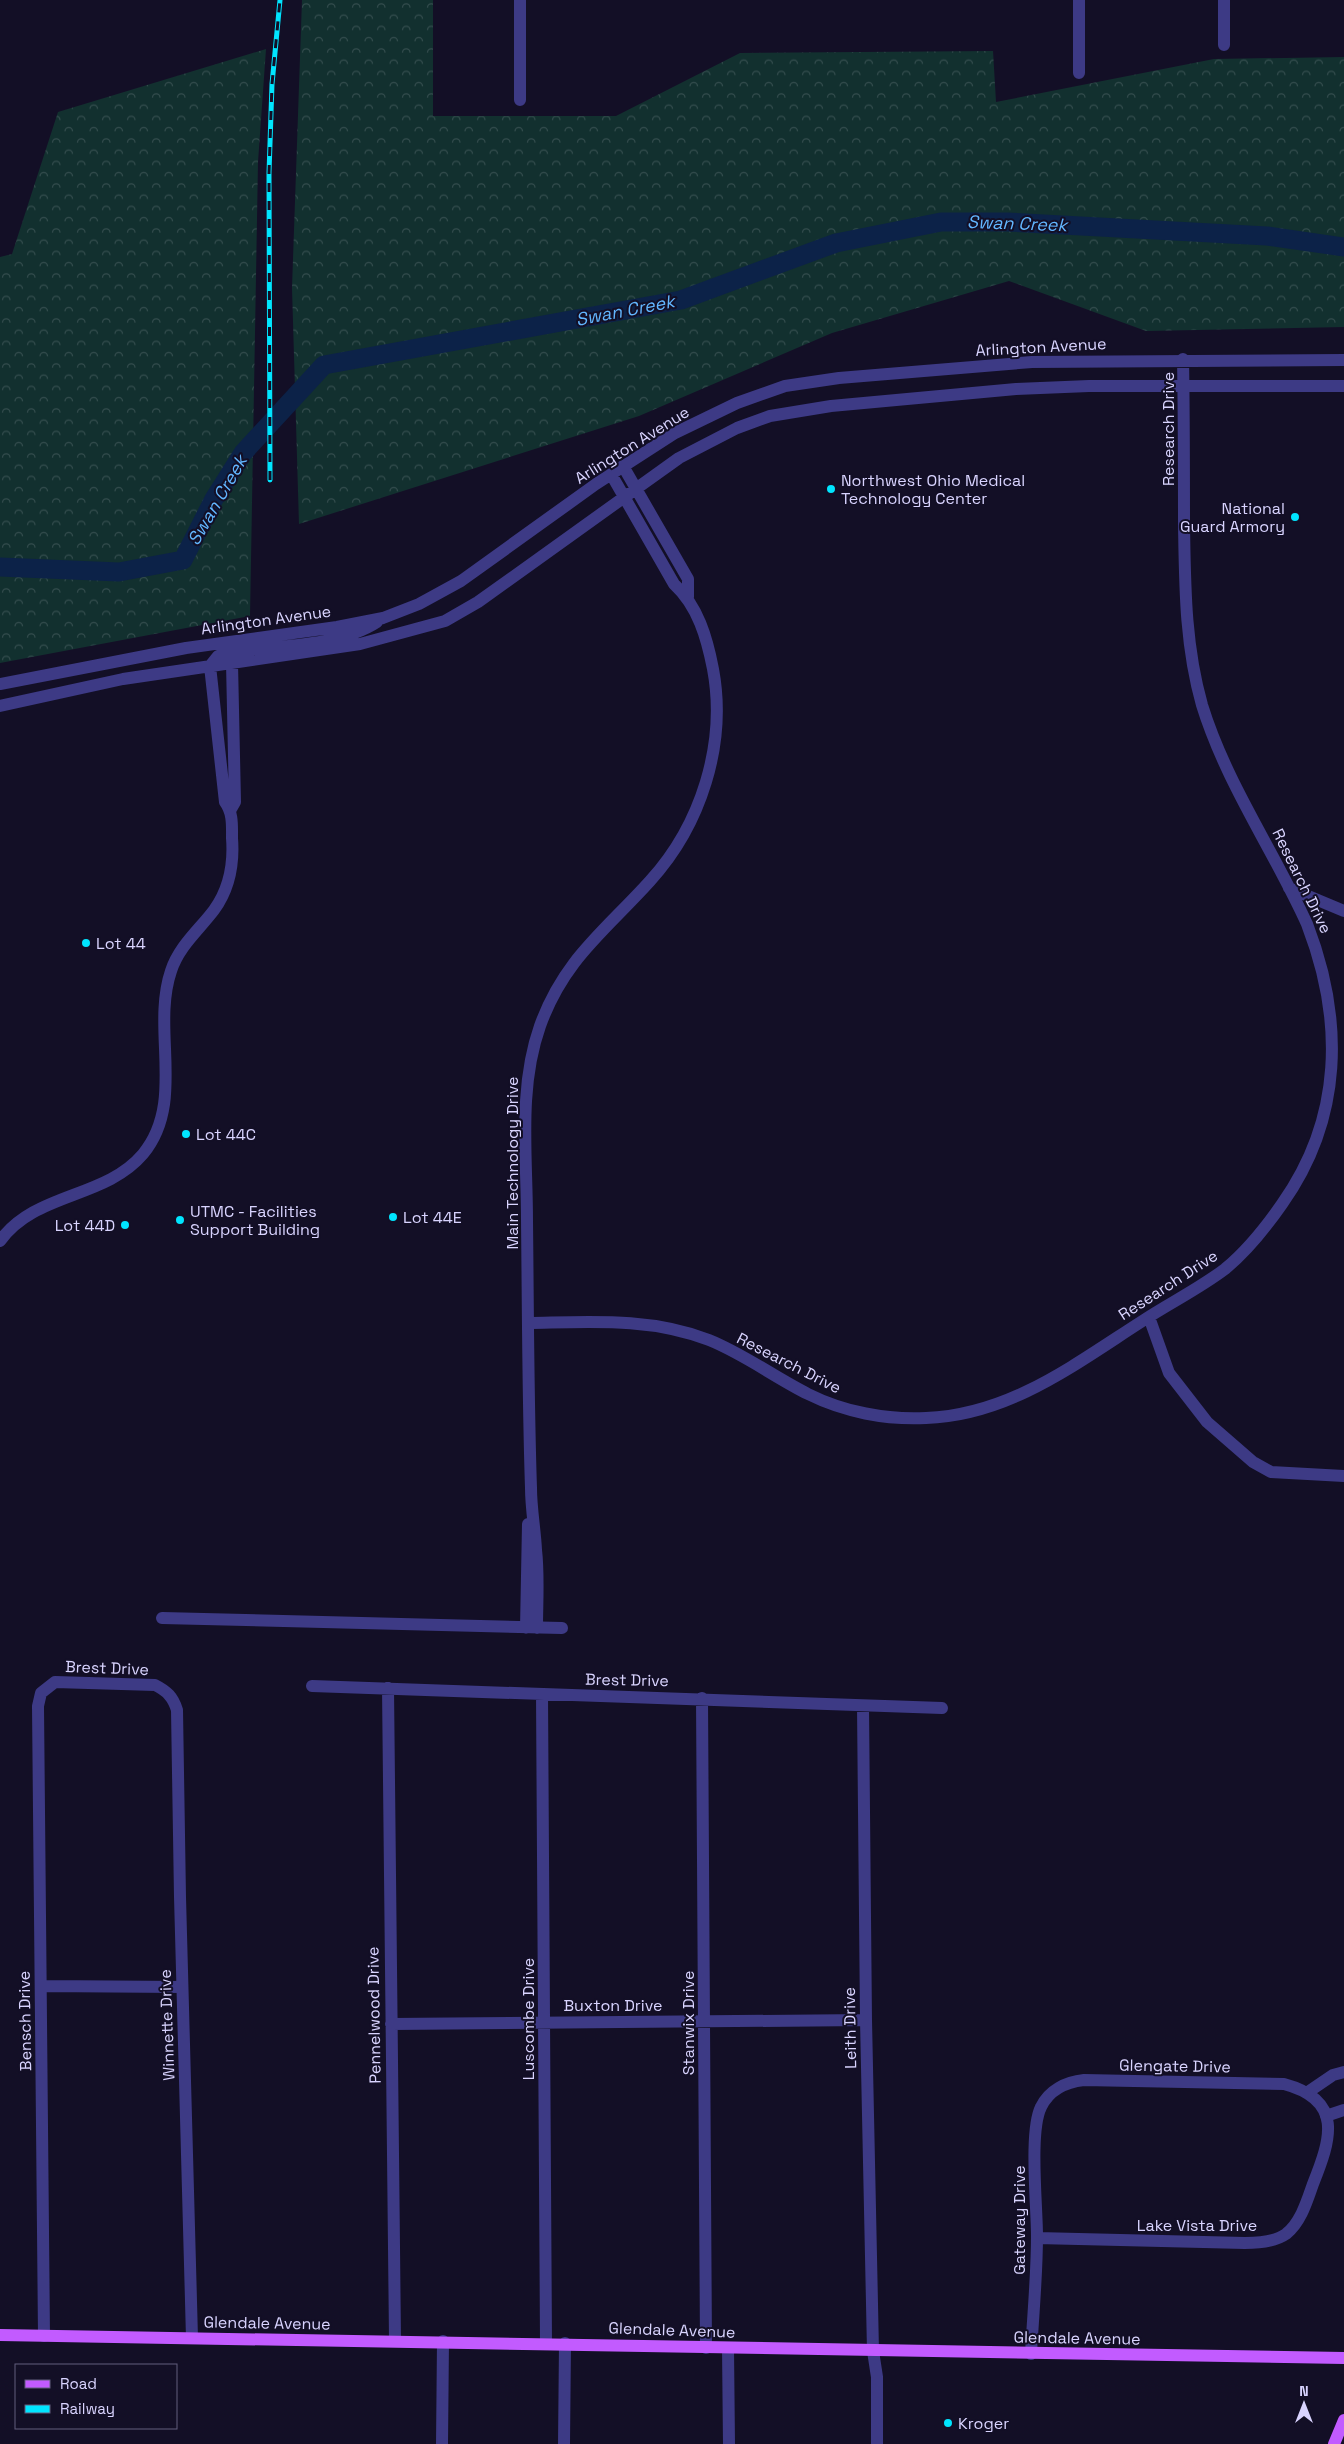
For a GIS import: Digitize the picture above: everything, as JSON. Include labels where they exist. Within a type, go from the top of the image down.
[{"type":"main road","name":"Glendale Avenue","points":[[0,2335],[394,2340],[706,2348],[1344,2358]]},
{"type":"main road","points":[[1334,2444],[1344,2420]]},
{"type":"street","points":[[520,0],[520,100]]},
{"type":"street","points":[[1079,0],[1079,73]]},
{"type":"street","points":[[1224,0],[1224,45]]},
{"type":"street","name":"Arlington Avenue","points":[[0,684],[167,651],[337,628],[383,618],[419,604],[461,581],[611,474],[675,434],[737,404],[785,386],[839,378],[1032,362],[1184,359],[1344,360]]},
{"type":"street","name":"Research Drive","points":[[528,1322],[616,1322],[672,1329],[709,1340],[794,1387],[829,1403],[869,1414],[909,1419],[965,1414],[1022,1396],[1224,1269],[1267,1227],[1297,1184],[1319,1138],[1332,1085],[1334,1027],[1330,993],[1322,960],[1289,888],[1220,752],[1211,730],[1194,673],[1185,610],[1184,359]]},
{"type":"street","points":[[0,706],[123,679],[360,644],[445,621],[478,602],[624,496],[708,442],[770,416],[799,410],[1016,389],[1340,385]]},
{"type":"street","name":"Main Technology Drive","points":[[623,466],[688,579],[688,597]]},
{"type":"street","name":"Main Technology Drive","points":[[532,1628],[526,1554],[531,1492],[526,1098],[530,1063],[540,1027],[556,989],[578,956],[650,882],[674,851],[701,797],[712,758],[717,719],[715,680],[706,638],[688,597],[674,584],[611,474]]},
{"type":"street","points":[[231,809],[225,802],[210,666],[218,656],[228,652],[348,637],[365,630],[383,618]]},
{"type":"street","points":[[0,1241],[17,1222],[36,1210],[121,1174],[137,1161],[153,1140],[160,1124],[165,1096],[165,1004],[168,982],[173,965],[182,949],[215,909],[228,882],[233,854],[231,809],[235,802],[235,794],[232,663]]},
{"type":"street","points":[[1289,888],[1344,911]]},
{"type":"street","points":[[1149,1317],[1169,1373],[1207,1422],[1253,1462],[1271,1472],[1344,1476]]},
{"type":"street","points":[[162,1618],[562,1628]]},
{"type":"street","name":"Brest Drive","points":[[38,1706],[41,1693],[55,1682],[145,1684],[165,1690],[175,1702],[177,1710]]},
{"type":"street","name":"Brest Drive","points":[[312,1686],[702,1698],[942,1708]]},
{"type":"street","name":"Pennelwood Drive","points":[[388,1688],[394,2340]]},
{"type":"street","name":"Luscombe Drive","points":[[542,1694],[546,2343]]},
{"type":"street","name":"Stanwix Drive","points":[[702,1698],[706,2348]]},
{"type":"street","name":"Bensch Drive","points":[[38,1706],[44,2336]]},
{"type":"street","name":"Leith Drive","points":[[864,1706],[866,2020],[873,2351],[877,2377],[877,2444]]},
{"type":"street","name":"Winnette Drive","points":[[177,1710],[182,1987],[192,2338]]},
{"type":"street","points":[[40,1986],[182,1987]]},
{"type":"street","name":"Buxton Drive","points":[[390,2024],[545,2021],[866,2020]]},
{"type":"street","points":[[1303,2090],[1330,2076],[1344,2072]]},
{"type":"street","name":"Glengate Drive","points":[[1052,2092],[1072,2082],[1084,2080],[1284,2084],[1303,2090]]},
{"type":"street","name":"Lake Vista Drive","points":[[1037,2238],[1246,2243],[1276,2239],[1291,2229],[1302,2213],[1328,2143],[1330,2126],[1326,2116],[1316,2099],[1303,2090]]},
{"type":"street","name":"Gateway Drive","points":[[1031,2354],[1037,2238],[1036,2120],[1044,2101],[1052,2092]]},
{"type":"street","points":[[1326,2116],[1344,2110]]},
{"type":"street","points":[[442,2444],[443,2341]]},
{"type":"street","points":[[564,2444],[565,2343]]},
{"type":"street","points":[[728,2348],[729,2444]]},
{"type":"green space","points":[[302,0],[433,0],[433,116],[616,116],[740,53],[993,51],[996,102],[1214,59],[1344,57],[1344,327],[1146,331],[1009,281],[832,333],[639,416],[299,524],[292,288]]},
{"type":"green space","points":[[266,49],[258,162],[250,616],[0,663],[0,257],[12,254],[58,112]]},
{"type":"waterway","name":"Swan Creek","points":[[0,567],[119,572],[183,560],[214,499],[243,453],[324,365],[681,300],[836,243],[941,222],[1007,222],[1267,236],[1344,247]]},
{"type":"railway","points":[[270,480],[269,173],[272,84],[280,0]]},
{"type":"place","name":"Northwest Ohio Medical Technology Center","points":[[831,489]]},
{"type":"place","name":"National Guard Armory","points":[[1295,517]]},
{"type":"place","name":"Lot 44","points":[[86,943]]},
{"type":"place","name":"Lot 44C","points":[[186,1134]]},
{"type":"place","name":"Lot 44E","points":[[393,1217]]},
{"type":"place","name":"UTMC - Facilities Support Building","points":[[180,1220]]},
{"type":"place","name":"Lot 44D","points":[[125,1225]]},
{"type":"place","name":"Kroger","points":[[948,2423]]}]
